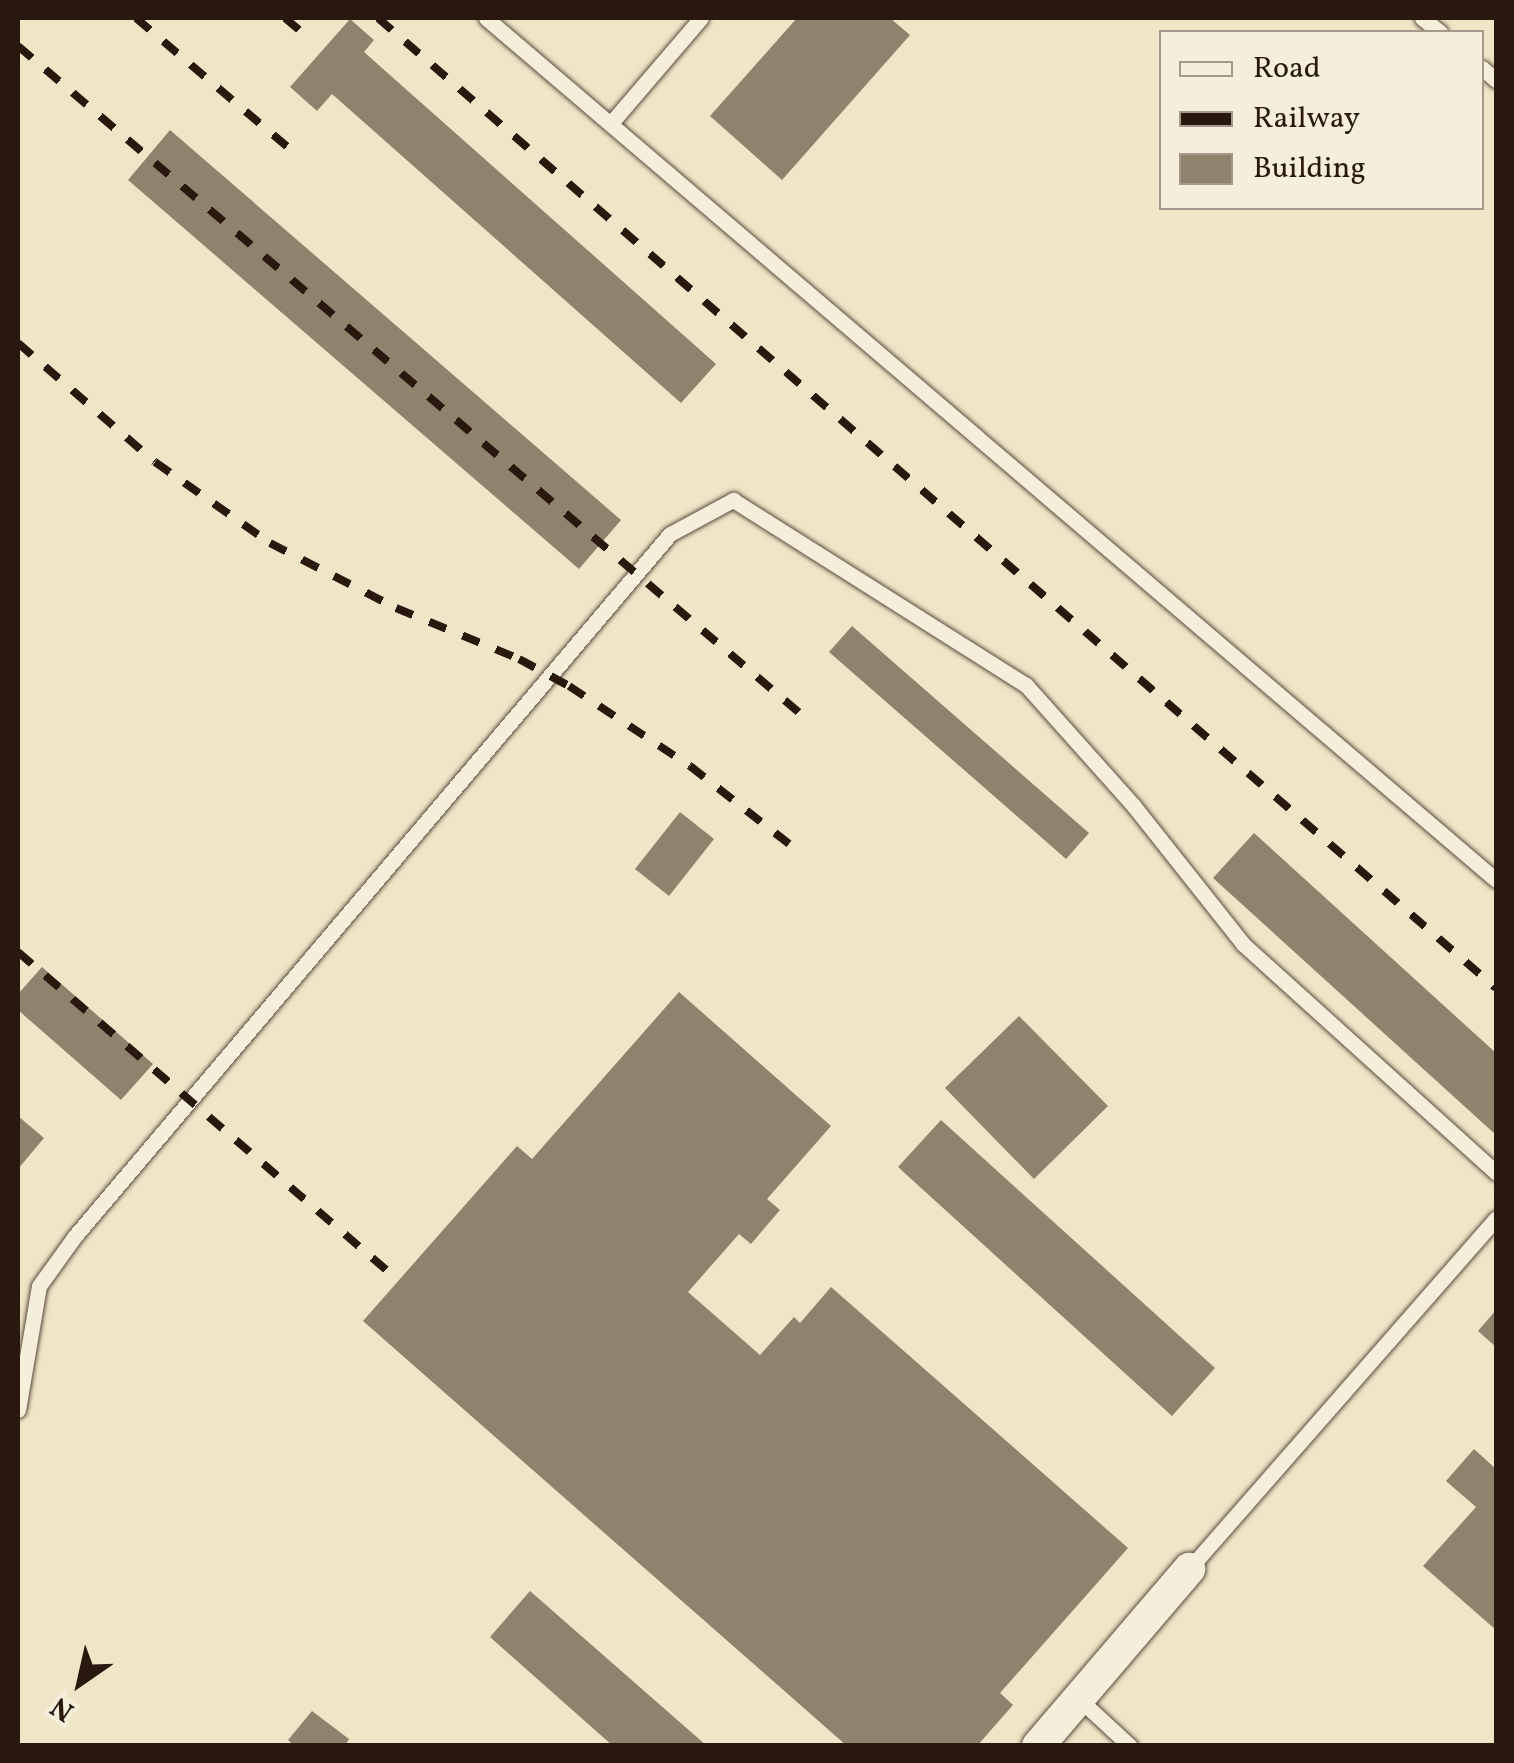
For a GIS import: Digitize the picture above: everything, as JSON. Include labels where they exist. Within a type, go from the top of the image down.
[{"type":"street","points":[[1038,1746],[1189,1569]]},
{"type":"lane","points":[[486,18],[1496,880]]},
{"type":"lane","points":[[611,123],[701,18]]},
{"type":"lane","points":[[18,1410],[39,1286],[75,1236],[670,534],[733,500],[1026,685],[1133,804],[1243,944],[1496,1173]]},
{"type":"lane","points":[[1189,1569],[1496,1218]]},
{"type":"lane","points":[[1078,1698],[1130,1746]]},
{"type":"building","points":[[797,18],[890,18],[910,35],[782,180],[710,116]]},
{"type":"building","points":[[350,19],[374,40],[364,52],[716,364],[681,403],[332,94],[317,111],[290,87]]},
{"type":"building","points":[[170,130],[621,520],[579,569],[128,180]]},
{"type":"building","points":[[852,626],[1089,833],[1066,859],[829,652]]},
{"type":"building","points":[[680,812],[714,839],[669,896],[635,869]]},
{"type":"building","points":[[1254,833],[1496,1053],[1496,1135],[1213,878]]},
{"type":"building","points":[[42,967],[153,1064],[121,1100],[18,1010],[18,994]]},
{"type":"building","points":[[679,992],[831,1126],[767,1199],[780,1210],[751,1244],[739,1234],[688,1292],[760,1355],[794,1317],[800,1323],[831,1287],[1128,1548],[1000,1693],[1013,1705],[977,1746],[847,1746],[363,1321],[517,1146],[532,1159]]},
{"type":"building","points":[[1019,1016],[1108,1106],[1034,1179],[945,1088]]},
{"type":"building","points":[[18,1116],[44,1138],[18,1169]]},
{"type":"building","points":[[941,1120],[1215,1368],[1172,1416],[898,1167]]},
{"type":"building","points":[[1496,1310],[1496,1347],[1478,1331]]},
{"type":"building","points":[[1474,1449],[1496,1469],[1496,1630],[1423,1566],[1476,1507],[1446,1481]]},
{"type":"building","points":[[530,1591],[707,1746],[613,1746],[490,1637]]},
{"type":"building","points":[[312,1711],[349,1739],[345,1746],[295,1746],[288,1740]]},
{"type":"railway","points":[[136,18],[298,156]]},
{"type":"railway","points":[[285,18],[310,39]]},
{"type":"railway","points":[[378,18],[1496,988]]},
{"type":"railway","points":[[18,46],[810,722]]},
{"type":"railway","points":[[18,343],[155,462],[270,543],[396,608],[519,659],[569,686],[690,766],[789,844]]},
{"type":"railway","points":[[18,952],[389,1272]]}]
